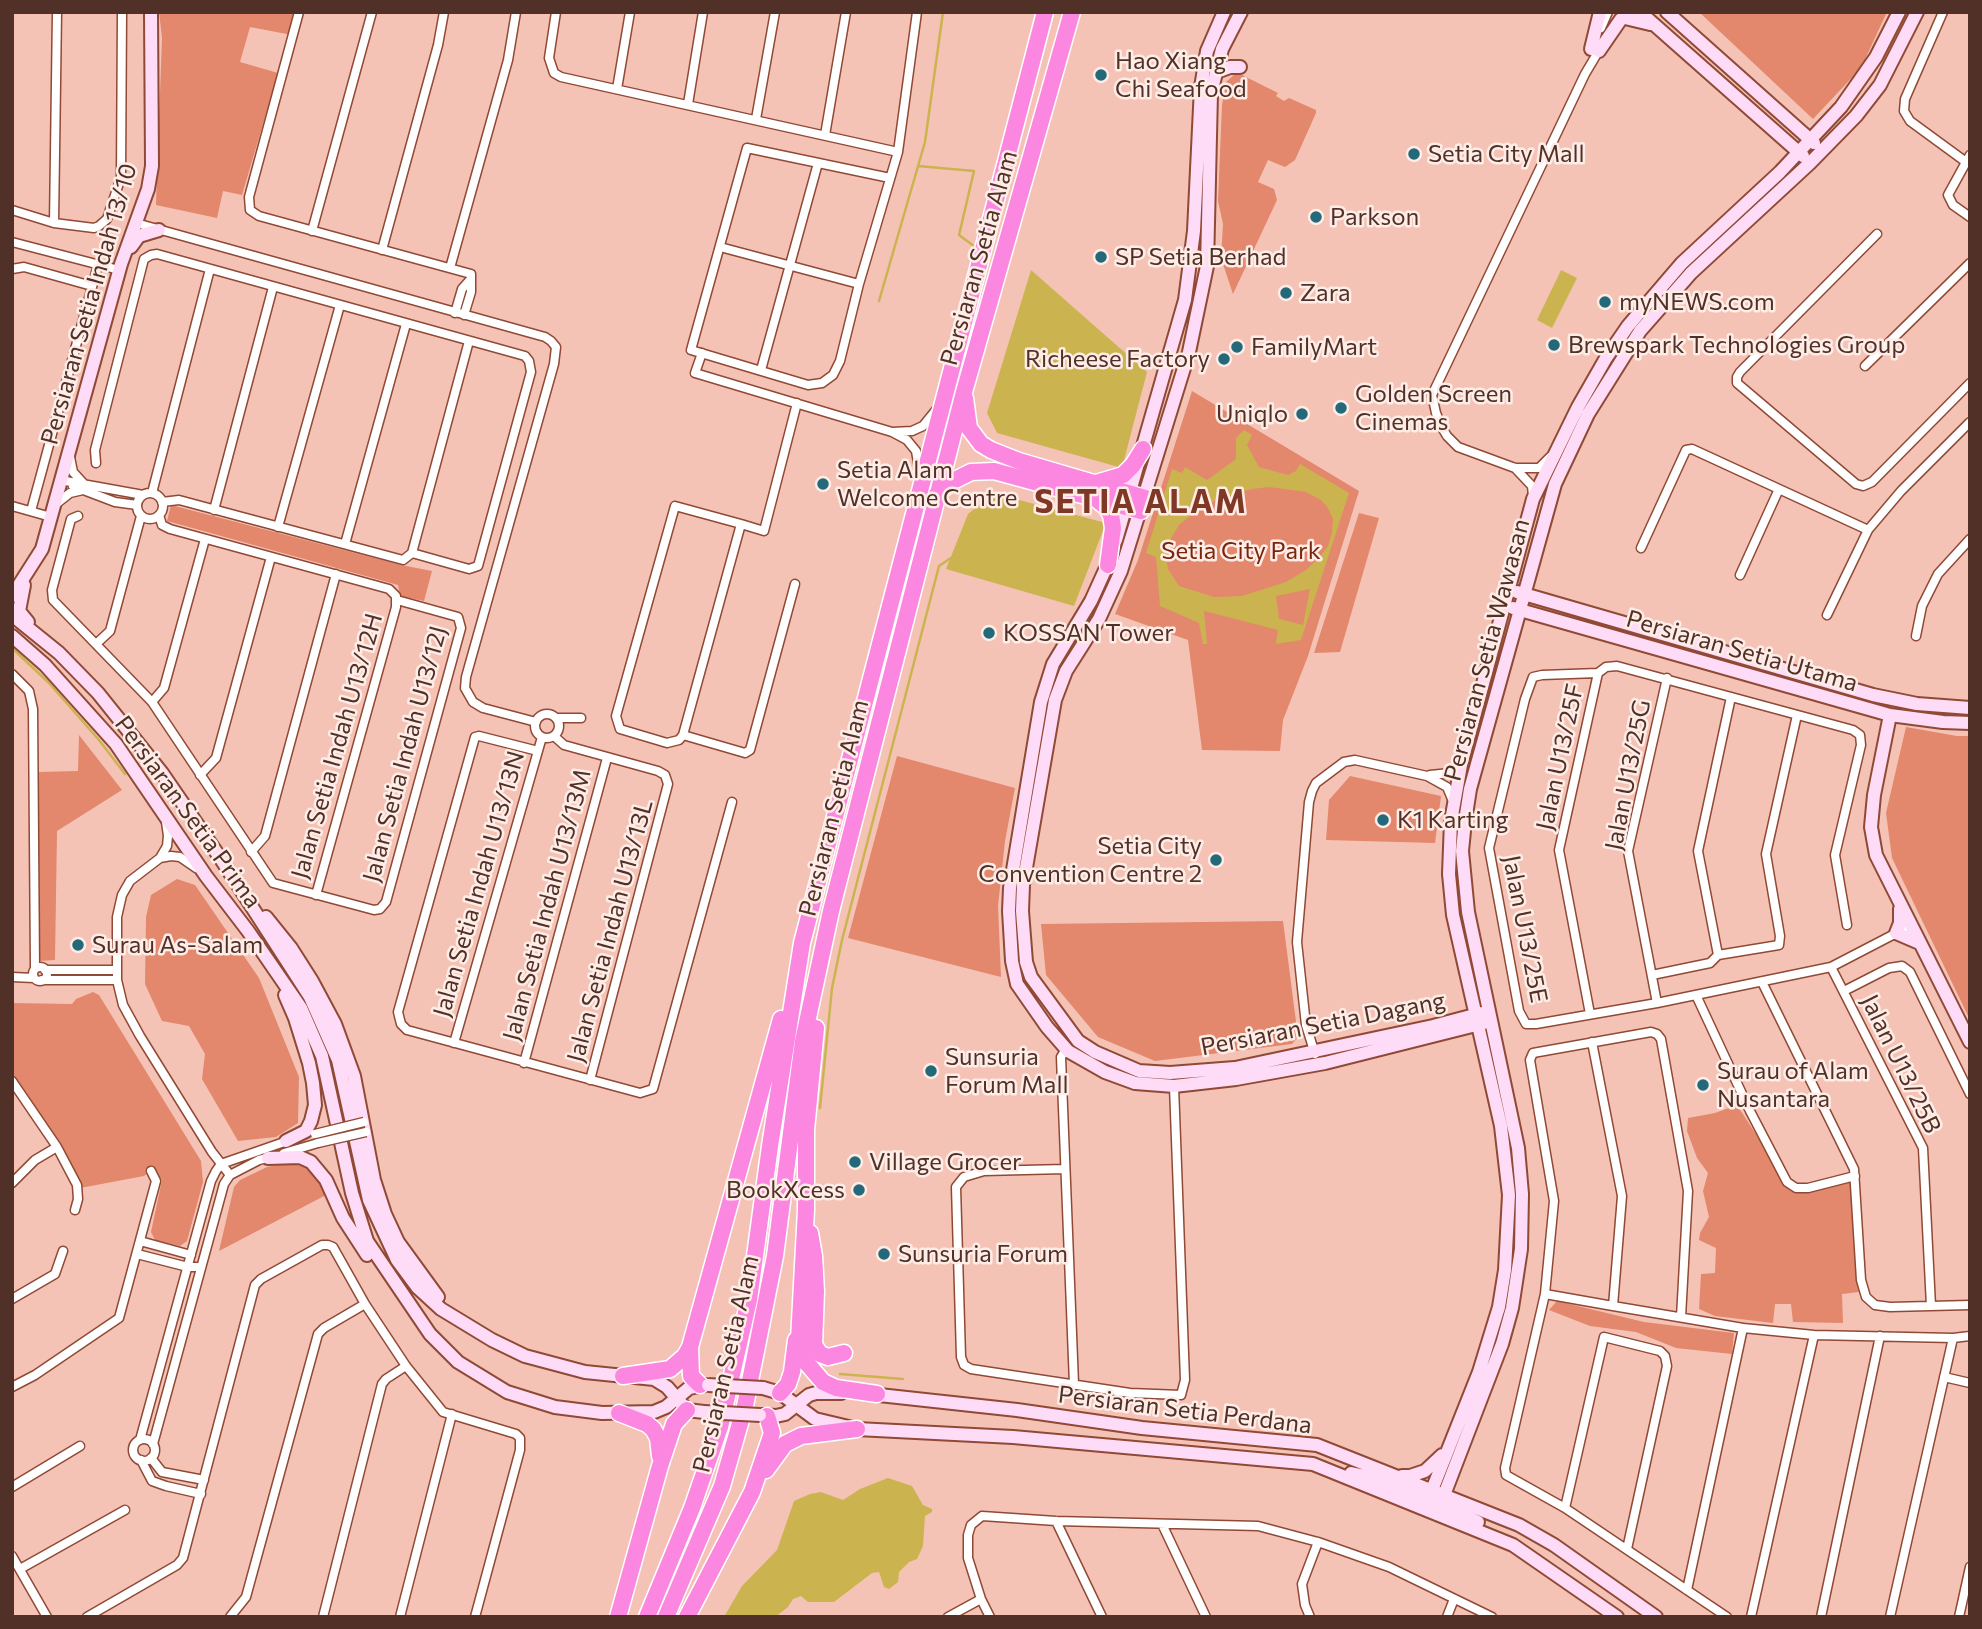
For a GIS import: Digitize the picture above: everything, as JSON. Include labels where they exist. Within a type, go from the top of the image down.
[{"type":"highway","points":[[1019,110],[1035,12]]},
{"type":"highway","name":"Persiaran Setia Alam","points":[[647,1617],[692,1508],[712,1450],[741,1343],[802,943],[1045,12]]},
{"type":"highway","name":"Persiaran Setia Alam","points":[[666,1617],[722,1486],[745,1406],[775,1256],[803,1041],[831,911],[964,392],[1072,12]]},
{"type":"highway","points":[[1062,51],[1079,12]]},
{"type":"highway","points":[[964,392],[969,428],[981,444],[1094,491],[1111,515],[1113,528],[1108,565]]},
{"type":"highway","points":[[1094,491],[1123,475],[1143,449]]},
{"type":"highway","points":[[937,494],[953,481],[971,472],[994,471],[1135,502]]},
{"type":"highway","points":[[780,1393],[788,1384],[792,1372],[800,1306],[810,1075],[831,911]]},
{"type":"highway","points":[[704,1385],[691,1376],[690,1347],[802,943]]},
{"type":"highway","points":[[806,1210],[814,1256],[814,1345],[820,1354],[828,1357],[844,1353]]},
{"type":"highway","points":[[800,1306],[800,1340],[805,1361],[814,1374],[836,1388],[877,1394]]},
{"type":"highway","points":[[623,1376],[670,1368],[685,1356],[690,1347]]},
{"type":"highway","points":[[618,1617],[674,1424],[689,1407]]},
{"type":"highway","points":[[619,1413],[653,1429],[658,1438],[660,1466]]},
{"type":"highway","points":[[752,1492],[772,1433],[763,1415]]},
{"type":"highway","points":[[687,1617],[752,1492],[785,1444],[801,1436],[857,1429]]},
{"type":"street","points":[[54,223],[57,12]]},
{"type":"street","points":[[12,210],[54,223],[94,228],[104,224],[121,177],[122,12]]},
{"type":"street","name":"Persiaran Setia Indah 13/10","points":[[12,596],[42,549],[120,267],[148,188],[152,166],[151,12]]},
{"type":"street","points":[[299,12],[248,205],[253,213],[471,274],[471,292],[460,314]]},
{"type":"street","points":[[312,231],[372,12]]},
{"type":"street","points":[[382,250],[438,45],[444,12]]},
{"type":"street","points":[[450,268],[508,60],[516,12]]},
{"type":"street","points":[[556,12],[549,58],[554,73],[561,77],[898,152]]},
{"type":"street","points":[[617,89],[630,12]]},
{"type":"street","points":[[688,104],[703,12]]},
{"type":"street","points":[[756,119],[775,12]]},
{"type":"street","points":[[825,135],[846,12]]},
{"type":"street","points":[[890,178],[747,148],[691,350],[808,385],[822,383],[833,375],[840,361],[859,284],[898,152],[917,12]]},
{"type":"street","points":[[1595,50],[1600,12]]},
{"type":"street","points":[[1553,455],[1539,468],[1515,468],[1453,443],[1436,413],[1432,395],[1585,74],[1608,12]]},
{"type":"street","points":[[1595,50],[1617,12]]},
{"type":"street","points":[[1640,12],[1810,163]]},
{"type":"street","points":[[1667,12],[1822,150]]},
{"type":"street","name":"Persiaran Setia Wawasan","points":[[1454,1450],[1502,1344],[1512,1308],[1521,1249],[1522,1194],[1518,1148],[1484,1018],[1468,980],[1453,915],[1449,874],[1453,802],[1533,499],[1553,455],[1606,358],[1628,326],[1682,263],[1780,172],[1841,107],[1869,69],[1899,12]]},
{"type":"street","name":"Persiaran Setia Wawasan","points":[[1437,1496],[1499,1307],[1505,1270],[1509,1195],[1503,1138],[1489,1074],[1462,851],[1470,789],[1555,484],[1588,414],[1640,331],[1691,273],[1810,163],[1871,98],[1890,67],[1917,12]]},
{"type":"street","points":[[1943,12],[1905,99],[1904,111],[1910,121],[1968,159],[1948,195],[1953,205],[1970,217]]},
{"type":"street","points":[[1230,52],[1233,15]]},
{"type":"street","name":"Persiaran Setia Dagang","points":[[1233,15],[1211,93],[1205,278],[1189,352],[1135,502],[1090,601],[1053,664],[1041,702],[1010,888],[1012,961],[1017,984],[1066,1049],[1105,1072],[1135,1083],[1174,1086],[1236,1079],[1325,1063],[1484,1018]]},
{"type":"street","name":"Persiaran Setia Dagang","points":[[1233,15],[1207,51],[1201,87],[1194,231],[1185,300],[1143,449],[1135,502],[1115,583],[1099,619],[1066,671],[1055,700],[1023,886],[1026,962],[1031,977],[1078,1041],[1095,1052],[1139,1071],[1170,1073],[1235,1068],[1433,1031]]},
{"type":"street","points":[[1595,50],[1621,19],[1654,25]]},
{"type":"street","points":[[1216,72],[1240,67]]},
{"type":"street","points":[[1795,126],[1806,130],[1819,129]]},
{"type":"street","points":[[1780,172],[1785,160],[1782,137]]},
{"type":"street","points":[[761,370],[818,163]]},
{"type":"street","points":[[148,188],[146,218],[159,230]]},
{"type":"street","points":[[136,223],[545,337],[556,347],[554,364],[465,688],[473,702],[483,708],[536,722]]},
{"type":"street","points":[[12,242],[98,265],[120,267],[139,236],[159,230]]},
{"type":"street","points":[[1877,234],[1740,372],[1737,383],[1856,484],[1863,486],[1872,482],[1970,383]]},
{"type":"street","points":[[720,247],[859,284]]},
{"type":"street","points":[[96,463],[94,450],[144,259],[157,254],[520,355],[529,361],[531,372],[478,566],[469,569],[413,550]]},
{"type":"street","points":[[1866,366],[1970,263]]},
{"type":"street","points":[[31,511],[98,265]]},
{"type":"street","points":[[12,270],[24,267],[92,286]]},
{"type":"street","points":[[136,505],[147,494],[210,269]]},
{"type":"street","points":[[214,510],[273,287]]},
{"type":"street","points":[[278,527],[340,305]]},
{"type":"street","points":[[345,544],[406,324]]},
{"type":"street","points":[[162,502],[179,500],[403,560],[413,550],[469,341]]},
{"type":"street","points":[[702,353],[695,373],[892,432],[907,440],[916,451],[920,465],[919,494]]},
{"type":"street","points":[[892,432],[912,431],[923,426],[933,415],[948,387]]},
{"type":"street","points":[[794,584],[748,753],[681,738],[660,741],[620,729],[616,716],[676,506],[764,531],[797,403]]},
{"type":"street","points":[[1827,615],[1868,530],[1901,491],[1970,422]]},
{"type":"street","points":[[70,447],[73,472],[84,487],[115,502],[136,505]]},
{"type":"street","points":[[1641,548],[1686,450],[1692,449],[1868,530]]},
{"type":"street","points":[[1515,468],[1532,486],[1533,499]]},
{"type":"street","points":[[60,481],[84,487],[158,496],[162,502],[159,515],[152,519],[141,516]]},
{"type":"street","points":[[12,506],[31,511],[52,512],[65,496],[84,487]]},
{"type":"street","points":[[1740,575],[1779,489]]},
{"type":"street","points":[[96,644],[110,631],[141,516],[136,505]]},
{"type":"street","points":[[159,515],[162,525],[205,540],[389,589],[393,592],[397,604]]},
{"type":"street","points":[[78,516],[71,519],[52,590],[51,596],[55,603],[152,702],[274,883],[316,895]]},
{"type":"street","points":[[681,738],[741,524]]},
{"type":"street","points":[[1916,636],[1922,606],[1938,574],[1970,539]]},
{"type":"street","points":[[152,702],[164,688],[205,540]]},
{"type":"street","points":[[200,775],[216,758],[271,557]]},
{"type":"street","points":[[251,852],[265,836],[336,574]]},
{"type":"street","points":[[1528,574],[1533,591],[1539,598]]},
{"type":"street","points":[[12,587],[27,575]]},
{"type":"street","points":[[27,575],[19,611],[40,638]]},
{"type":"street","name":"Persiaran Setia Utama","points":[[1510,590],[1873,695],[1917,704],[1970,708]]},
{"type":"street","name":"Jalan Setia Indah U13/12J","points":[[316,895],[374,910],[380,909],[386,902],[461,628],[458,617],[397,604]]},
{"type":"street","name":"Jalan Setia Indah U13/12H","points":[[316,895],[397,604]]},
{"type":"street","name":"Persiaran Setia Utama","points":[[1505,606],[1890,715],[1970,723]]},
{"type":"street","name":"Persiaran Setia Prima","points":[[12,615],[98,693],[162,773],[310,997],[326,1028],[346,1089],[363,1180],[381,1230],[397,1260],[417,1287],[441,1309],[525,1356],[576,1370],[654,1379],[689,1407]]},
{"type":"street","points":[[1513,633],[1537,615]]},
{"type":"street","name":"Persiaran Setia Prima","points":[[12,636],[45,665],[116,744],[301,1008],[322,1056],[352,1193],[367,1241],[430,1334],[458,1362],[508,1392],[555,1407],[619,1413],[689,1407]]},
{"type":"street","points":[[1598,673],[1606,667],[1617,666],[1853,730],[1860,735],[1861,745],[1835,855],[1847,925]]},
{"type":"street","name":"Jalan U13/25E","points":[[1590,1014],[1526,1024],[1519,1011],[1489,848],[1525,699],[1533,677],[1598,673]]},
{"type":"street","name":"Jalan U13/25F","points":[[1590,1014],[1559,850],[1598,673]]},
{"type":"street","points":[[12,674],[29,691],[33,709],[37,976]]},
{"type":"street","name":"Jalan U13/25G","points":[[1657,1003],[1628,851],[1667,678]]},
{"type":"street","points":[[1873,695],[1890,715]]},
{"type":"street","points":[[1718,955],[1698,851],[1731,697]]},
{"type":"street","points":[[1917,704],[1890,715],[1874,795],[1871,827],[1876,855],[1970,1042]]},
{"type":"street","points":[[1870,709],[1887,731]]},
{"type":"street","points":[[536,722],[545,714],[556,718],[581,718]]},
{"type":"street","points":[[1652,975],[1710,963],[1718,955],[1779,946],[1780,936],[1766,854],[1797,715]]},
{"type":"street","points":[[554,736],[559,725],[556,718]]},
{"type":"street","points":[[1887,731],[1900,721],[1910,718]]},
{"type":"street","points":[[536,722],[537,732],[542,737],[554,736],[564,745],[607,758]]},
{"type":"street","points":[[538,751],[475,737],[398,1012],[404,1028],[640,1093],[648,1091],[655,1085],[732,802]]},
{"type":"street","name":"Jalan Setia Indah U13/13N","points":[[454,1043],[542,737]]},
{"type":"street","name":"Jalan Setia Indah U13/13L","points":[[590,1080],[668,784],[665,775],[607,758]]},
{"type":"street","name":"Jalan Setia Indah U13/13M","points":[[524,1063],[607,758]]},
{"type":"street","points":[[1325,1063],[1313,1052],[1303,1005],[1297,942],[1312,790],[1316,783],[1344,762],[1355,760],[1427,776],[1447,787],[1453,802]]},
{"type":"street","points":[[1427,776],[1450,772],[1461,765]]},
{"type":"street","points":[[165,817],[169,836],[167,846],[160,858],[130,881],[122,895],[117,917],[118,992],[140,1036],[220,1164],[230,1175]]},
{"type":"street","points":[[160,858],[180,857],[206,876]]},
{"type":"street","points":[[221,859],[291,948],[324,1003],[351,1067],[374,1181],[385,1214],[398,1242],[432,1291],[460,1321]]},
{"type":"street","points":[[1896,933],[1900,923],[1900,905]]},
{"type":"street","points":[[1590,1014],[1831,967],[1910,926]]},
{"type":"street","points":[[1896,933],[1912,937],[1918,942]]},
{"type":"street","points":[[99,970],[117,954]]},
{"type":"street","points":[[271,964],[295,1017],[313,1083],[315,1105],[306,1131],[286,1141]]},
{"type":"street","points":[[1844,991],[1889,968],[1902,966],[1910,972],[1970,1094]]},
{"type":"street","points":[[37,976],[39,967],[45,970],[117,970]]},
{"type":"street","name":"Jalan U13/25B","points":[[1831,967],[1923,1148],[1931,1307]]},
{"type":"street","points":[[12,978],[37,976],[117,980]]},
{"type":"street","points":[[1433,1031],[1463,1008],[1467,1002],[1468,980]]},
{"type":"street","points":[[101,981],[118,992]]},
{"type":"street","points":[[1762,982],[1817,1091],[1855,1175],[1861,1280],[1866,1297],[1875,1305],[1890,1307],[1970,1305]]},
{"type":"street","points":[[1696,995],[1750,1111],[1787,1182],[1796,1188],[1808,1188],[1855,1175]]},
{"type":"street","points":[[1433,1031],[1473,1036],[1489,1074]]},
{"type":"street","points":[[1681,1317],[1688,1191],[1661,1039],[1651,1032],[1536,1052],[1530,1057],[1554,1201],[1545,1294],[1505,1468],[1506,1475],[1565,1508],[1727,1617]]},
{"type":"street","points":[[1592,1042],[1622,1196],[1613,1306]]},
{"type":"street","points":[[1066,1049],[1061,1056],[1074,1384]]},
{"type":"street","points":[[1304,1066],[1313,1052]]},
{"type":"street","points":[[12,1081],[57,1147],[77,1185],[78,1199],[75,1210]]},
{"type":"street","points":[[1065,1169],[984,1171],[964,1177],[956,1187],[961,1357],[964,1365],[971,1369],[1130,1393],[1181,1395],[1185,1380],[1174,1086]]},
{"type":"street","points":[[201,1494],[152,1480],[134,1450],[135,1444],[140,1440],[150,1407],[211,1181],[220,1164],[286,1141],[365,1127]]},
{"type":"street","points":[[141,1460],[151,1458],[155,1451],[153,1444],[201,1267],[224,1184],[230,1175],[268,1158],[365,1127]]},
{"type":"street","points":[[12,1183],[35,1160],[57,1147]]},
{"type":"street","points":[[268,1158],[300,1157],[311,1162],[326,1180],[343,1218],[379,1274],[405,1311],[430,1334]]},
{"type":"street","points":[[12,1387],[35,1375],[119,1318],[156,1181],[151,1171]]},
{"type":"street","points":[[140,1241],[191,1255]]},
{"type":"street","points":[[88,1617],[177,1565],[183,1558],[255,1285],[322,1245],[333,1247],[365,1304],[406,1366],[443,1412],[516,1434],[520,1438],[520,1450],[475,1617]]},
{"type":"street","points":[[12,1299],[55,1274],[63,1251]]},
{"type":"street","points":[[137,1254],[188,1267],[201,1267]]},
{"type":"street","points":[[1545,1294],[1743,1328],[1814,1335],[1953,1338],[1970,1336]]},
{"type":"street","points":[[230,1617],[246,1597],[318,1334],[365,1304]]},
{"type":"street","points":[[1687,1590],[1743,1328]]},
{"type":"street","points":[[1751,1617],[1814,1335]]},
{"type":"street","points":[[1821,1617],[1880,1336]]},
{"type":"street","points":[[1565,1508],[1604,1337],[1660,1351],[1665,1356],[1667,1366],[1627,1549]]},
{"type":"street","points":[[1891,1617],[1953,1338]]},
{"type":"street","points":[[323,1617],[382,1384],[406,1366]]},
{"type":"street","points":[[1944,1377],[1970,1383]]},
{"type":"street","name":"Persiaran Setia Prima","points":[[689,1407],[683,1392],[704,1385]]},
{"type":"street","name":"Persiaran Setia Perdana","points":[[704,1385],[763,1388],[780,1393],[815,1419],[857,1429],[1013,1437],[1313,1464],[1513,1545],[1617,1617]]},
{"type":"street","name":"Persiaran Setia Perdana","points":[[763,1415],[785,1414],[816,1393],[877,1394],[1142,1428],[1317,1446],[1437,1496],[1475,1506],[1519,1525],[1554,1545],[1656,1617]]},
{"type":"street","points":[[150,1407],[152,1411],[162,1411]]},
{"type":"street","points":[[689,1407],[763,1415]]},
{"type":"street","points":[[400,1617],[452,1414]]},
{"type":"street","points":[[140,1440],[149,1440],[153,1444]]},
{"type":"street","points":[[12,1487],[80,1446]]},
{"type":"street","points":[[1394,1476],[1410,1476],[1426,1471],[1454,1450]]},
{"type":"street","points":[[1454,1450],[1457,1488],[1462,1496],[1475,1506]]},
{"type":"street","points":[[151,1458],[162,1472],[204,1480]]},
{"type":"street","points":[[1313,1464],[1437,1496],[1496,1531],[1513,1545]]},
{"type":"street","points":[[20,1569],[125,1510]]},
{"type":"street","points":[[990,1617],[981,1599],[968,1558],[971,1525],[982,1516],[1056,1521],[1258,1526],[1318,1542],[1388,1567],[1492,1617]]},
{"type":"street","points":[[1056,1521],[1102,1617]]},
{"type":"street","points":[[1163,1524],[1206,1617]]},
{"type":"street","points":[[1310,1617],[1302,1584],[1318,1542]]},
{"type":"street","points":[[12,1556],[47,1617]]},
{"type":"street","points":[[1959,1617],[1970,1567]]},
{"type":"street","points":[[948,1617],[981,1599]]},
{"type":"street","points":[[1447,1617],[1454,1599]]},
{"type":"green space","points":[[159,12],[298,12],[292,35],[250,27],[240,62],[278,73],[242,195],[223,191],[217,218],[156,205],[162,38]]},
{"type":"green space","points":[[1699,12],[1887,12],[1861,68],[1813,119]]},
{"type":"green space","points":[[1235,74],[1278,93],[1276,96],[1284,101],[1289,98],[1316,110],[1316,113],[1295,160],[1285,167],[1268,160],[1258,182],[1274,189],[1277,200],[1233,294],[1221,258],[1223,224],[1218,201],[1222,105],[1226,82]]},
{"type":"green space","name":"Setia City Park","points":[[1192,391],[1359,491],[1308,656],[1283,720],[1280,751],[1202,750],[1188,640],[1115,614],[1138,560]]},
{"type":"green space","points":[[171,505],[432,571],[424,601],[400,596],[398,585],[167,521]]},
{"type":"green space","points":[[1359,513],[1379,518],[1340,652],[1314,653]]},
{"type":"green space","points":[[1906,727],[1970,736],[1970,1020],[1892,858],[1886,813]]},
{"type":"green space","points":[[79,735],[122,790],[57,831],[55,960],[39,961],[39,772],[78,771]]},
{"type":"green space","points":[[897,756],[1015,788],[1005,841],[998,906],[1001,977],[848,938]]},
{"type":"green space","name":"K1 Karting","points":[[1350,776],[1441,796],[1435,843],[1326,840],[1329,800]]},
{"type":"green space","points":[[177,879],[195,885],[259,978],[299,1077],[298,1123],[276,1137],[238,1141],[202,1079],[205,1054],[189,1026],[162,1021],[145,984],[146,917],[151,895]]},
{"type":"green space","points":[[1283,921],[1298,1037],[1292,1044],[1155,1061],[1098,1037],[1046,975],[1041,924]]},
{"type":"green space","points":[[93,992],[99,995],[201,1161],[203,1182],[187,1241],[180,1246],[155,1240],[151,1232],[162,1180],[154,1168],[144,1176],[80,1188],[71,1166],[12,1072],[12,1003],[72,1004],[76,999]]},
{"type":"green space","points":[[1737,1105],[1794,1193],[1843,1178],[1853,1185],[1859,1292],[1842,1294],[1843,1323],[1793,1322],[1791,1304],[1775,1304],[1773,1323],[1715,1316],[1699,1309],[1701,1274],[1715,1273],[1716,1248],[1699,1240],[1709,1217],[1703,1191],[1708,1173],[1697,1158],[1687,1131],[1688,1118]]},
{"type":"green space","points":[[288,1163],[308,1167],[319,1180],[326,1195],[219,1251],[234,1187],[240,1180],[267,1167]]},
{"type":"green space","points":[[1557,1301],[1644,1322],[1734,1333],[1732,1354],[1676,1348],[1636,1332],[1590,1326],[1549,1310]]},
{"type":"shaded area","points":[[1031,270],[1147,372],[1122,468],[997,433],[987,413]]},
{"type":"shaded area","points":[[1561,270],[1577,278],[1552,328],[1537,320]]},
{"type":"shaded area","points":[[1244,430],[1252,435],[1247,445],[1259,467],[1288,475],[1296,471],[1300,464],[1349,493],[1301,640],[1276,644],[1278,630],[1204,611],[1207,644],[1203,644],[1199,623],[1160,606],[1156,557],[1146,553],[1172,469],[1182,473],[1185,467],[1207,480],[1236,459],[1236,438]],"holes":[[[1269,487],[1306,492],[1321,500],[1328,508],[1333,519],[1332,533],[1328,546],[1319,558],[1286,582],[1242,596],[1214,597],[1179,586],[1168,569],[1166,558],[1170,540],[1179,525],[1197,510],[1220,498]],[[1310,589],[1303,625],[1279,619],[1276,596]]]},
{"type":"shaded area","points":[[993,493],[1106,523],[1074,606],[946,569],[968,514]]},
{"type":"shaded area","points":[[888,1478],[912,1486],[923,1505],[932,1509],[932,1512],[925,1516],[923,1546],[917,1559],[909,1562],[899,1572],[898,1582],[889,1589],[884,1587],[879,1572],[872,1573],[834,1602],[808,1602],[801,1596],[793,1599],[788,1607],[775,1617],[724,1617],[742,1586],[777,1550],[794,1501],[821,1492],[843,1500],[860,1489]]},
{"type":"waterway","points":[[879,301],[925,142],[943,12]]},
{"type":"waterway","points":[[918,166],[974,171],[959,235],[978,249]]},
{"type":"waterway","points":[[820,1108],[832,988],[842,940],[939,566],[951,558]]},
{"type":"waterway","points":[[12,648],[49,683],[125,774]]},
{"type":"waterway","points":[[840,1374],[903,1379]]},
{"type":"place","name":"Hao Xiang Chi Seafood","points":[[1101,75]]},
{"type":"place","name":"Setia City Mall","points":[[1414,154]]},
{"type":"place","name":"Parkson","points":[[1316,217]]},
{"type":"place","name":"SP Setia Berhad","points":[[1101,257]]},
{"type":"place","name":"Zara","points":[[1286,293]]},
{"type":"place","name":"myNEWS.com","points":[[1605,302]]},
{"type":"place","name":"Brewspark Technologies Group","points":[[1554,345]]},
{"type":"place","name":"FamilyMart","points":[[1237,347]]},
{"type":"place","name":"Richeese Factory","points":[[1224,359]]},
{"type":"place","name":"Golden Screen Cinemas","points":[[1341,408]]},
{"type":"place","name":"Uniqlo","points":[[1302,414]]},
{"type":"place","name":"Setia Alam Welcome Centre","points":[[823,484]]},
{"type":"place","name":"KOSSAN Tower","points":[[989,633]]},
{"type":"place","name":"K1 Karting","points":[[1383,820]]},
{"type":"place","name":"Setia City Convention Centre 2","points":[[1216,860]]},
{"type":"place","name":"Surau As-Salam","points":[[78,945]]},
{"type":"place","name":"Sunsuria Forum Mall","points":[[931,1071]]},
{"type":"place","name":"Surau of Alam Nusantara","points":[[1703,1085]]},
{"type":"place","name":"Village Grocer","points":[[855,1162]]},
{"type":"place","name":"BookXcess","points":[[859,1190]]},
{"type":"place","name":"Sunsuria Forum","points":[[884,1254]]},
{"type":"district","name":"SETIA ALAM","points":[[1141,502]]}]
